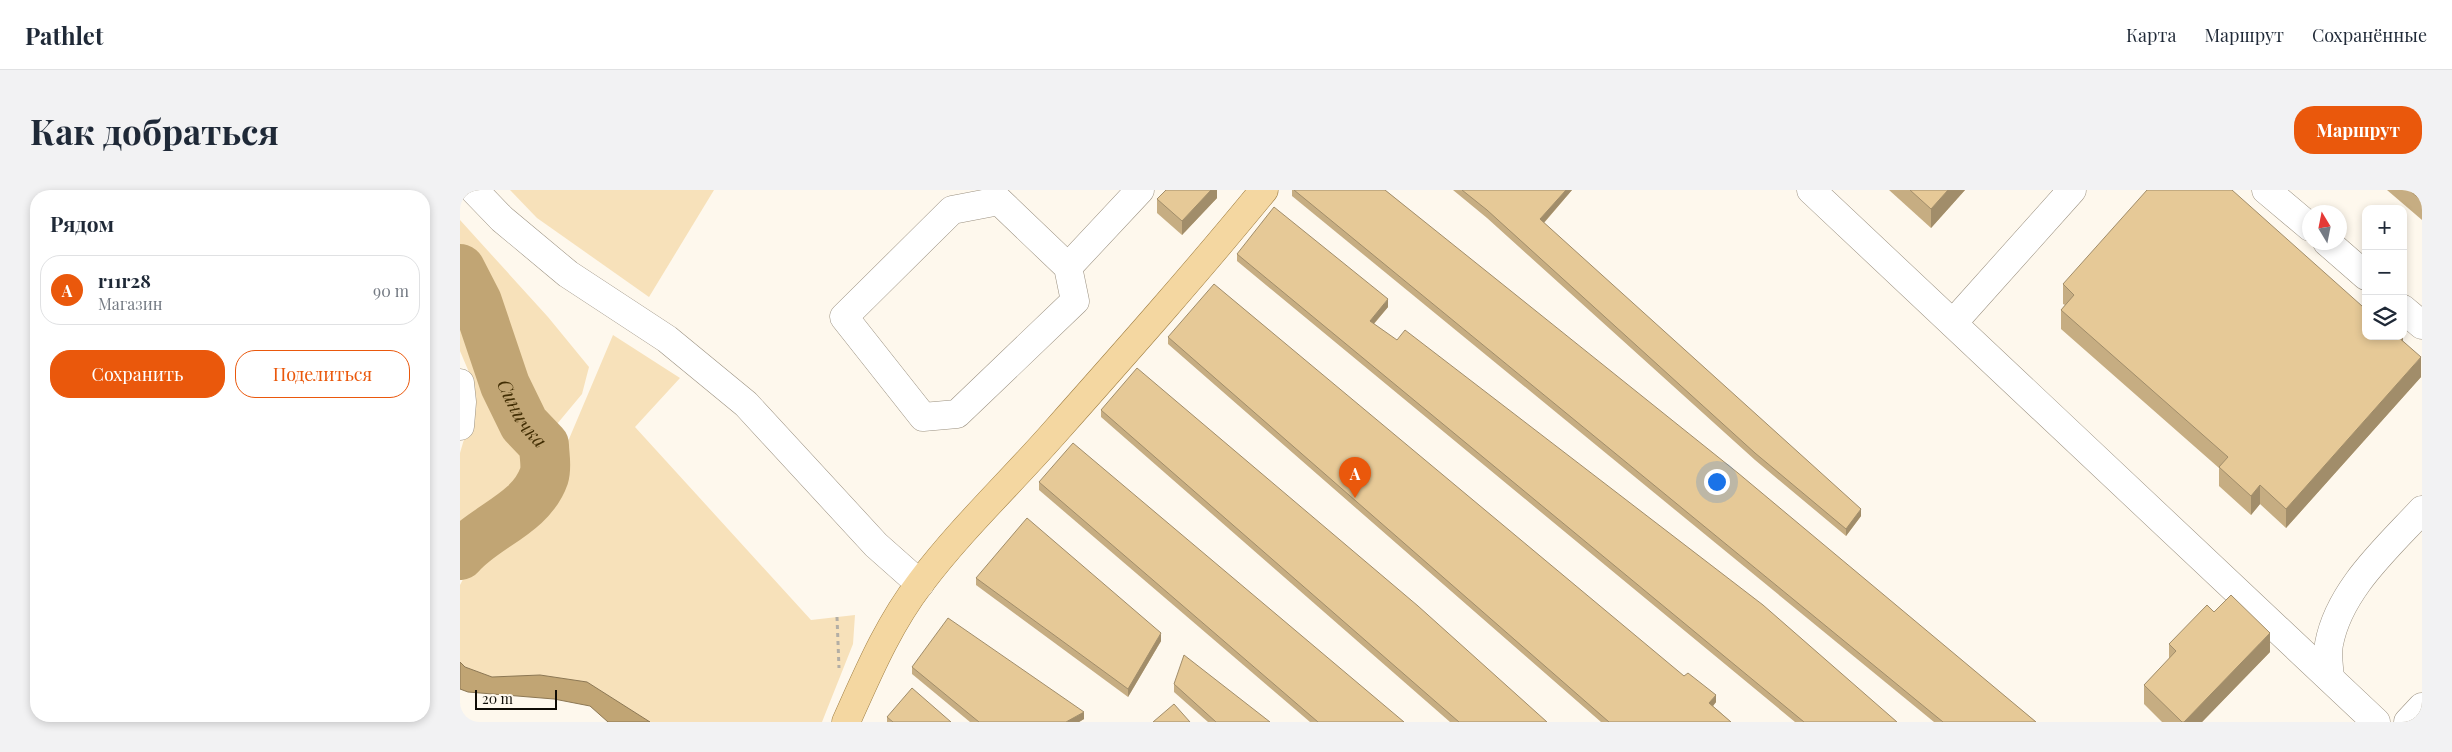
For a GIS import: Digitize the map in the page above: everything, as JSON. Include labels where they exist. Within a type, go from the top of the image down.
[{"type":"main road","points":[[846,722],[883,640],[920,584],[950,545],[1014,479],[1136,341],[1264,190]]},
{"type":"street","points":[[474,190],[502,220],[568,274],[666,339],[746,404],[876,545],[920,584]]},
{"type":"street","points":[[1068,266],[1140,190]]},
{"type":"street","points":[[1811,190],[2376,722]]},
{"type":"street","points":[[1953,323],[2072,190]]},
{"type":"street","points":[[2266,190],[2302,220]]},
{"type":"street","points":[[999,201],[1068,266],[1075,302],[957,414],[923,417],[844,317],[952,210],[999,201]]},
{"type":"street","points":[[2336,250],[2362,273]]},
{"type":"street","points":[[2407,312],[2422,325]]},
{"type":"street","points":[[460,382],[462,402],[460,426]]},
{"type":"street","points":[[2330,678],[2329,644],[2343,604],[2373,563],[2422,510]]},
{"type":"street","points":[[2408,722],[2422,707]]},
{"type":"path","points":[[837,617],[840,676]]},
{"type":"shaded area","points":[[510,190],[714,190],[649,297],[537,218]]},
{"type":"shaded area","points":[[460,220],[548,317],[589,367],[582,394],[557,424],[535,410],[496,362],[524,424],[544,445],[545,472],[538,489],[529,500],[470,545],[460,555],[460,453],[469,422],[471,377],[460,351],[460,328],[479,344],[460,325]]},
{"type":"shaded area","points":[[613,335],[680,378],[635,427],[811,620],[855,615],[853,644],[822,722],[650,722],[587,682],[540,675],[492,677],[465,667],[460,662],[460,585],[474,558],[527,518],[558,465]]},
{"type":"shaded area","points":[[460,662],[465,667],[492,677],[540,675],[587,682],[650,722],[608,722],[590,706],[554,699],[468,692],[460,689]]},
{"type":"building","points":[[1166,190],[1211,190],[1182,221],[1157,199]]},
{"type":"building","points":[[1294,190],[1385,190],[1738,473],[2036,722],[1943,722]]},
{"type":"building","points":[[1462,190],[1566,190],[1540,219],[1861,509],[1846,529],[1755,453],[1487,210]]},
{"type":"building","points":[[1910,190],[1948,190],[1931,209]]},
{"type":"building","points":[[2147,190],[2232,190],[2362,306],[2362,340],[2402,340],[2421,357],[2286,509],[2260,485],[2251,496],[2219,467],[2228,457],[2061,310],[2074,295],[2063,284]]},
{"type":"building","points":[[2409,190],[2422,190],[2422,201]]},
{"type":"building","points":[[1274,207],[1388,299],[1370,321],[1397,340],[1405,330],[1763,605],[1897,722],[1804,722],[1237,254]]},
{"type":"building","points":[[1214,284],[1684,676],[1688,673],[1716,695],[1709,703],[1731,722],[1609,722],[1168,337]]},
{"type":"building","points":[[1137,368],[1418,606],[1547,722],[1459,722],[1101,410]]},
{"type":"building","points":[[1073,443],[1404,722],[1318,722],[1039,482]]},
{"type":"building","points":[[1027,518],[1161,633],[1128,689],[976,578]]},
{"type":"building","points":[[2231,595],[2270,633],[2182,722],[2144,685],[2176,651],[2169,644],[2207,605],[2214,612]]},
{"type":"building","points":[[948,618],[1084,712],[1066,722],[979,722],[912,667]]},
{"type":"building","points":[[1184,655],[1270,722],[1216,722],[1174,684]]},
{"type":"building","points":[[912,688],[951,722],[893,722],[887,717]]},
{"type":"building","points":[[1174,704],[1190,722],[1153,722]]},
{"type":"waterway","name":"Синичка","points":[[460,269],[477,302],[505,385],[524,424],[544,445],[545,465],[544,476],[538,489],[529,500],[470,545],[460,555]]},
{"type":"place","name":"r11r28","points":[[1355,498]]}]
